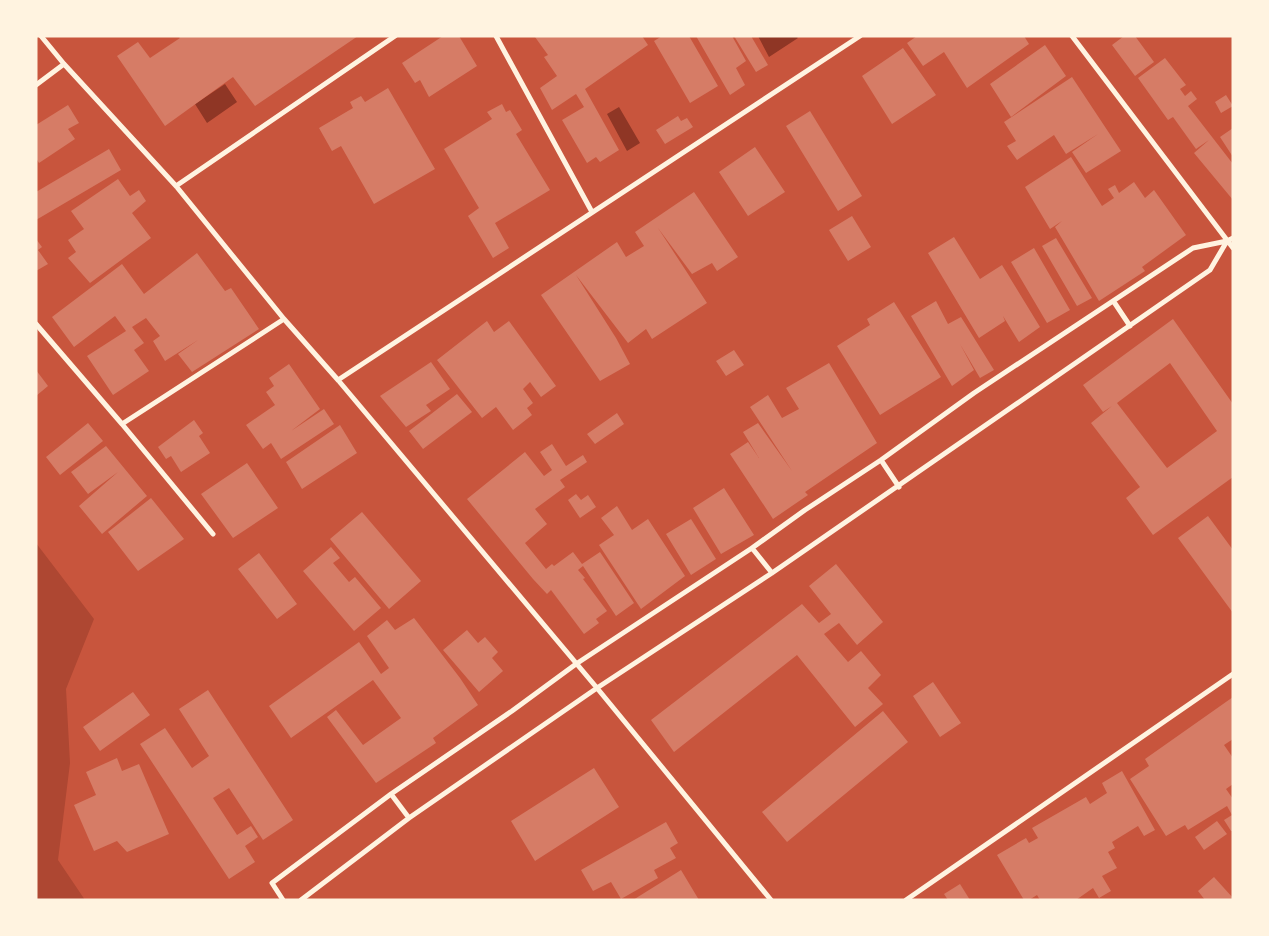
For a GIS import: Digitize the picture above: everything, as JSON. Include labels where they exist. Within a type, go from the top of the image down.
[{"type":"street","points":[[41,36],[64,64],[176,186],[284,319],[338,380],[597,688],[771,900]]},
{"type":"street","points":[[176,186],[395,36]]},
{"type":"street","points":[[496,36],[592,212]]},
{"type":"street","points":[[338,380],[860,36]]},
{"type":"street","points":[[1072,36],[1233,248]]},
{"type":"street","points":[[36,85],[64,64]]},
{"type":"street","points":[[283,900],[272,883],[391,794],[512,711],[576,664],[752,548],[805,510],[881,460],[974,393],[1194,248],[1233,238]]},
{"type":"street","points":[[301,900],[409,818],[597,688],[772,573],[898,487],[1210,270],[1227,241]]},
{"type":"street","points":[[1114,302],[1130,326]]},
{"type":"street","points":[[122,424],[284,319]]},
{"type":"street","points":[[36,324],[213,534]]},
{"type":"street","points":[[881,460],[898,487]]},
{"type":"street","points":[[752,548],[772,573]]},
{"type":"street","points":[[906,900],[1233,674]]},
{"type":"street","points":[[391,794],[409,818]]},
{"type":"shaded area","points":[[758,36],[796,36],[798,38],[769,57]]},
{"type":"shaded area","points":[[225,84],[237,102],[207,123],[195,104]]},
{"type":"shaded area","points":[[619,107],[640,143],[627,151],[607,114]]},
{"type":"shaded area","points":[[36,543],[94,619],[66,689],[70,763],[58,860],[85,900],[36,900]]},
{"type":"building","points":[[178,36],[358,36],[255,106],[233,77],[165,126],[117,56],[138,42],[150,58],[180,38]]},
{"type":"building","points":[[443,36],[459,36],[477,66],[429,97],[420,80],[415,83],[402,63]]},
{"type":"building","points":[[536,36],[642,36],[648,45],[585,89],[619,150],[600,162],[596,157],[587,163],[562,120],[584,107],[576,94],[552,110],[540,88],[557,76],[544,57],[548,55]]},
{"type":"building","points":[[662,36],[689,36],[718,86],[690,103],[654,41]]},
{"type":"building","points":[[696,36],[732,36],[746,61],[736,68],[745,85],[730,95]]},
{"type":"building","points":[[734,36],[751,36],[768,65],[756,72]]},
{"type":"building","points":[[917,36],[1024,36],[1029,44],[967,88],[944,52],[923,66],[907,43]]},
{"type":"building","points":[[1124,36],[1135,36],[1154,62],[1135,76],[1112,45]]},
{"type":"building","points":[[1045,45],[1066,76],[1011,117],[990,84]]},
{"type":"building","points":[[903,48],[936,95],[892,124],[862,76]]},
{"type":"building","points":[[1165,58],[1186,85],[1180,89],[1185,96],[1191,91],[1197,99],[1188,106],[1233,164],[1233,200],[1194,153],[1209,140],[1196,149],[1173,117],[1168,120],[1138,78]]},
{"type":"building","points":[[1072,77],[1121,151],[1086,173],[1072,152],[1098,134],[1066,154],[1054,135],[1017,160],[1007,146],[1016,141],[1004,122]]},
{"type":"building","points":[[388,88],[435,169],[374,204],[341,146],[332,151],[319,128],[353,108],[350,102],[361,96],[365,102]]},
{"type":"building","points":[[1226,95],[1233,106],[1221,113],[1215,102]]},
{"type":"building","points":[[502,104],[506,112],[510,110],[522,130],[516,134],[550,190],[495,223],[509,248],[493,258],[468,216],[479,208],[444,149],[492,119],[487,112]]},
{"type":"building","points":[[68,105],[79,123],[68,129],[75,139],[39,163],[36,158],[36,125]]},
{"type":"building","points":[[810,111],[862,196],[838,211],[786,126]]},
{"type":"building","points":[[678,116],[681,121],[687,118],[693,127],[665,144],[656,130]]},
{"type":"building","points":[[1233,128],[1233,157],[1220,137]]},
{"type":"building","points":[[755,147],[785,192],[748,216],[719,172]]},
{"type":"building","points":[[109,149],[121,170],[36,220],[36,192]]},
{"type":"building","points":[[1071,157],[1102,206],[1114,198],[1108,189],[1115,185],[1119,193],[1134,182],[1145,198],[1154,190],[1186,235],[1142,267],[1145,271],[1099,301],[1055,227],[1062,221],[1050,229],[1025,187]]},
{"type":"building","points":[[118,179],[130,196],[139,190],[146,201],[132,213],[151,238],[90,283],[68,258],[76,252],[68,240],[84,229],[71,211]]},
{"type":"building","points":[[694,192],[738,257],[717,271],[712,263],[692,274],[658,228],[707,303],[652,339],[646,329],[628,343],[576,275],[616,338],[630,364],[600,381],[541,295],[617,242],[626,257],[644,246],[635,232]]},
{"type":"building","points":[[852,216],[871,247],[848,261],[829,230]]},
{"type":"building","points":[[954,237],[980,279],[1002,265],[1040,327],[1019,342],[1003,316],[1005,321],[979,338],[928,253]]},
{"type":"building","points":[[1056,238],[1092,298],[1077,306],[1042,246]]},
{"type":"building","points":[[36,239],[42,247],[38,250],[48,264],[36,271]]},
{"type":"building","points":[[1034,248],[1070,310],[1047,323],[1011,262]]},
{"type":"building","points":[[197,253],[225,291],[231,288],[259,329],[192,372],[178,354],[198,340],[165,361],[153,341],[160,336],[146,318],[132,327],[144,343],[134,350],[149,371],[113,395],[87,356],[126,331],[115,316],[74,347],[52,317],[122,264],[144,294]]},
{"type":"building","points":[[936,301],[948,324],[961,317],[994,370],[980,378],[960,344],[974,370],[952,386],[911,316]]},
{"type":"building","points":[[894,302],[941,377],[880,415],[837,346],[870,325],[867,319]]},
{"type":"building","points":[[1173,319],[1233,404],[1233,477],[1153,535],[1126,498],[1140,487],[1091,423],[1112,406],[1103,412],[1083,385]],"holes":[[[1170,363],[1217,431],[1167,468],[1117,403]]]},
{"type":"building","points":[[487,321],[494,332],[509,321],[556,386],[541,397],[530,382],[523,389],[533,403],[527,408],[532,415],[513,430],[496,407],[482,418],[437,360]]},
{"type":"building","points":[[734,350],[744,365],[726,376],[716,361]]},
{"type":"building","points":[[431,362],[450,389],[426,405],[431,411],[406,427],[380,396]]},
{"type":"building","points":[[829,363],[877,443],[805,492],[808,495],[773,519],[730,454],[748,442],[759,458],[743,432],[758,423],[792,471],[750,407],[768,395],[782,418],[799,409],[786,388]]},
{"type":"building","points":[[289,364],[320,409],[291,431],[324,409],[334,424],[281,459],[271,443],[263,449],[246,425],[275,405],[266,392],[274,386],[269,378]]},
{"type":"building","points":[[36,370],[48,386],[36,396]]},
{"type":"building","points":[[457,394],[472,412],[423,449],[409,431]]},
{"type":"building","points":[[617,413],[624,424],[595,444],[587,434]]},
{"type":"building","points":[[194,420],[203,433],[199,436],[210,453],[181,472],[171,456],[166,459],[158,447]]},
{"type":"building","points":[[88,423],[103,441],[60,475],[46,457]]},
{"type":"building","points":[[340,425],[357,453],[302,489],[286,462]]},
{"type":"building","points":[[552,444],[566,466],[583,455],[587,462],[560,480],[565,487],[535,509],[547,524],[525,543],[546,569],[552,564],[554,566],[573,552],[582,564],[600,552],[634,603],[616,616],[583,566],[578,570],[607,611],[596,619],[599,623],[584,634],[551,590],[547,594],[533,579],[467,499],[525,452],[544,476],[552,470],[540,452]]},
{"type":"building","points":[[106,446],[147,496],[102,534],[79,506],[118,472],[88,494],[71,472]]},
{"type":"building","points":[[247,463],[278,508],[233,538],[201,494]]},
{"type":"building","points":[[724,488],[754,535],[721,554],[693,508]]},
{"type":"building","points":[[576,494],[581,500],[588,495],[596,507],[580,518],[568,500]]},
{"type":"building","points":[[151,498],[184,539],[138,571],[108,532]]},
{"type":"building","points":[[617,506],[632,530],[648,519],[685,576],[641,609],[599,545],[614,535],[601,518]]},
{"type":"building","points":[[362,512],[421,581],[389,609],[330,539]]},
{"type":"building","points":[[1208,516],[1233,550],[1233,613],[1178,538]]},
{"type":"building","points":[[691,519],[716,559],[691,575],[666,534]]},
{"type":"building","points":[[331,547],[340,558],[333,563],[349,582],[355,577],[381,608],[354,631],[303,571]]},
{"type":"building","points":[[259,553],[297,604],[277,619],[238,569]]},
{"type":"building","points":[[836,564],[883,622],[857,645],[839,623],[824,634],[848,662],[861,651],[881,675],[868,688],[883,704],[855,727],[797,655],[674,752],[651,720],[802,604],[819,623],[831,614],[809,586]]},
{"type":"building","points":[[414,618],[478,705],[433,738],[436,743],[376,783],[327,717],[336,710],[363,745],[401,718],[373,680],[291,738],[269,706],[359,642],[381,674],[389,668],[367,636],[387,620],[395,630]]},
{"type":"building","points":[[467,630],[478,643],[485,637],[498,652],[492,658],[503,671],[479,692],[443,650]]},
{"type":"building","points":[[933,682],[961,723],[940,737],[913,696]]},
{"type":"building","points":[[208,690],[293,820],[263,840],[229,788],[213,798],[237,835],[251,826],[258,837],[245,846],[255,862],[229,879],[140,744],[165,728],[192,768],[209,756],[179,709]]},
{"type":"building","points":[[133,692],[150,715],[100,751],[83,727]]},
{"type":"building","points":[[1233,697],[1233,739],[1224,745],[1233,758],[1233,784],[1226,789],[1233,799],[1233,831],[1231,831],[1224,820],[1232,815],[1227,806],[1188,830],[1185,825],[1166,836],[1130,779],[1149,766],[1145,759]]},
{"type":"building","points":[[883,711],[908,742],[787,842],[762,812]]},
{"type":"building","points":[[117,758],[122,771],[139,764],[169,834],[127,852],[117,841],[94,851],[74,805],[96,795],[86,772]]},
{"type":"building","points":[[594,768],[619,807],[535,861],[511,821]]},
{"type":"building","points":[[1122,771],[1155,830],[1144,836],[1138,826],[1112,842],[1115,848],[1108,852],[1117,868],[1102,876],[1111,891],[1099,898],[1093,888],[1076,900],[1040,900],[1037,895],[1029,900],[1024,900],[997,855],[1026,838],[1029,843],[1038,838],[1032,828],[1086,797],[1090,804],[1107,793],[1102,783]]},
{"type":"building","points":[[1217,821],[1227,834],[1204,850],[1195,837]]},
{"type":"building","points":[[666,822],[678,843],[670,848],[676,858],[654,870],[658,878],[621,899],[611,882],[593,891],[581,870]]},
{"type":"building","points":[[681,870],[699,900],[633,900]]},
{"type":"building","points":[[1214,877],[1233,900],[1205,900],[1198,891]]},
{"type":"building","points":[[960,884],[970,900],[948,900],[944,894]]}]
